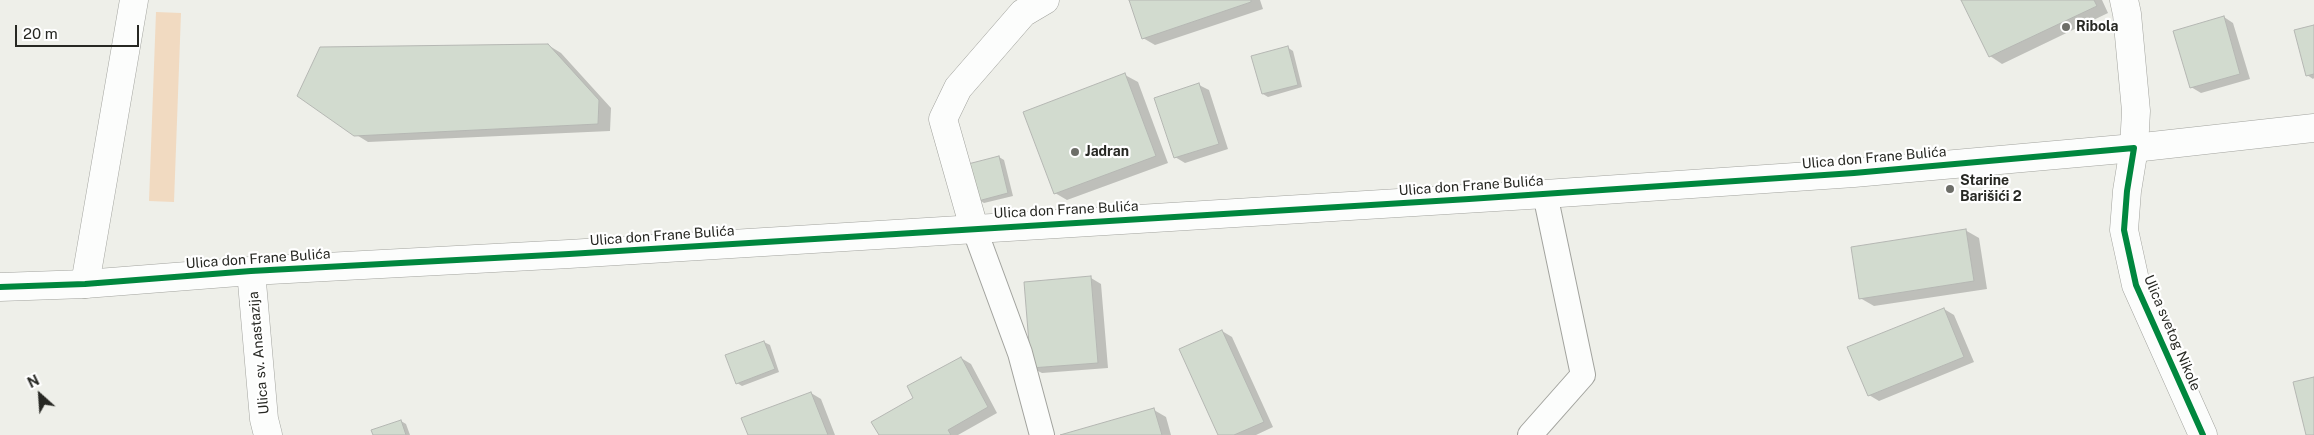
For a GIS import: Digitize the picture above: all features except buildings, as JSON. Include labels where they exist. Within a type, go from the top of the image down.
[{"type":"street","points":[[85,284],[134,0]]},
{"type":"street","name":"Ulica don Frane Bulića","points":[[974,228],[943,119],[958,88],[1024,13],[1045,0]]},
{"type":"street","name":"Ulica svetog Nikole","points":[[2124,0],[2128,14],[2136,111],[2134,148],[2126,190],[2124,230],[2136,285],[2203,435]]},
{"type":"street","name":"Ulica don Frane Bulića","points":[[0,286],[85,284],[251,271],[569,254],[1545,194],[1854,173],[2134,148],[2314,128]]},
{"type":"street","name":"Ulica sv. Anastazija","points":[[251,271],[264,419],[268,435]]},
{"type":"lane","points":[[1530,435],[1584,376],[1545,194]]},
{"type":"lane","points":[[974,228],[1020,353],[1042,435]]},
{"type":"shaded area","points":[[156,12],[181,13],[174,202],[149,201]]},
{"type":"cycle path","points":[[0,287],[85,284],[251,271],[569,254],[1469,199],[1854,173],[2134,148],[2127,191],[2124,230],[2136,285],[2203,435]]},
{"type":"place","name":"Ribola","points":[[2066,27]]},
{"type":"place","name":"Jadran","points":[[1075,152]]},
{"type":"place","name":"Starine Barišići 2","points":[[1950,189]]}]
